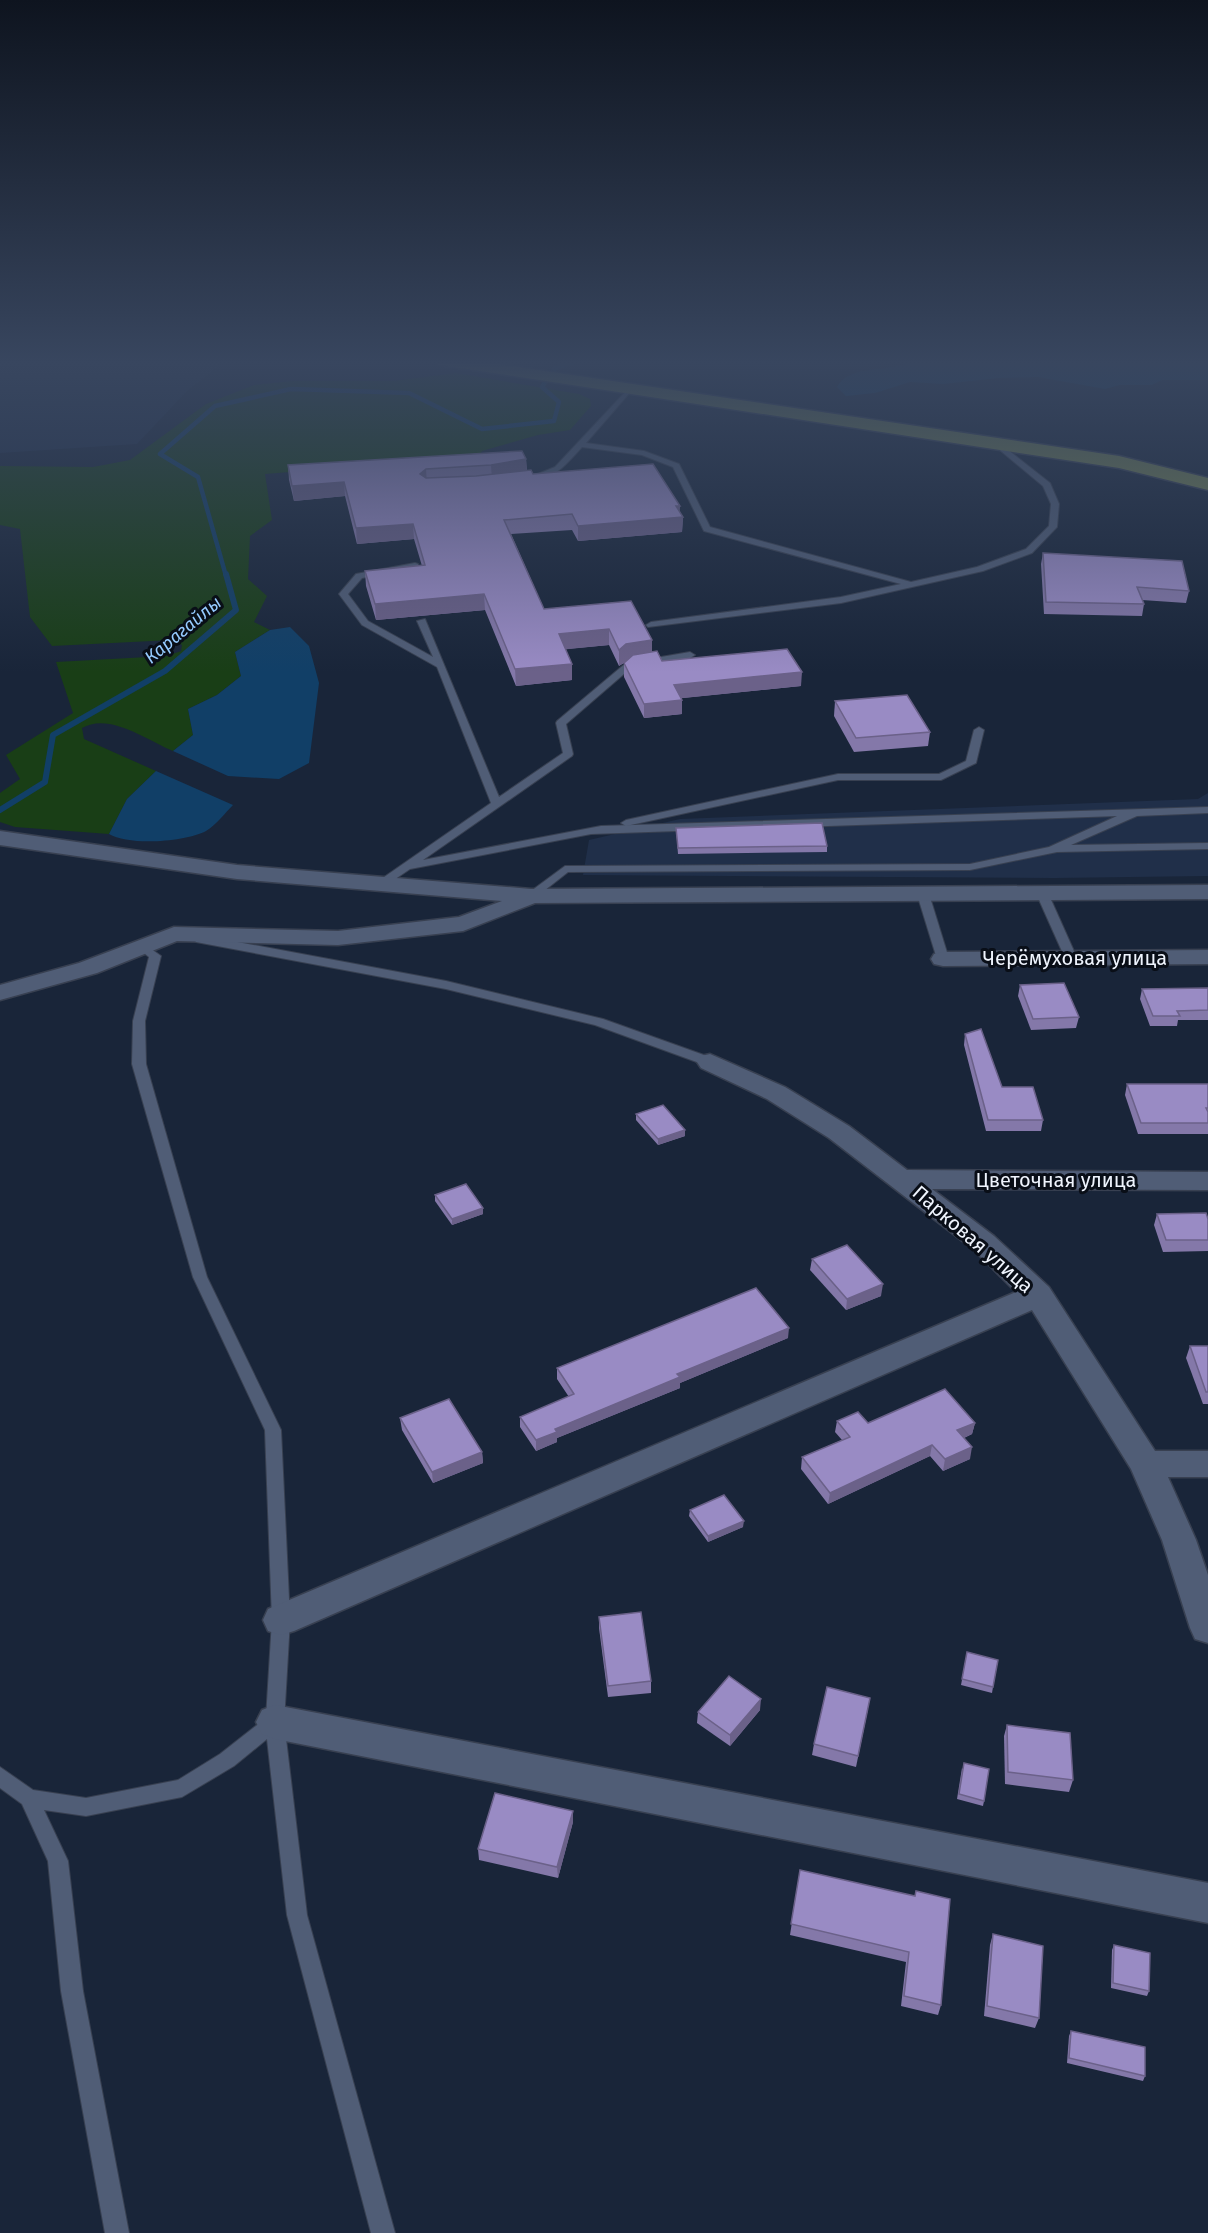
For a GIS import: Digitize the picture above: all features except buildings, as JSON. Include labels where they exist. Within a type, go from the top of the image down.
[{"type":"main road","points":[[1128,464],[1208,483]]},
{"type":"street","points":[[0,838],[237,872],[531,896],[1208,892]]},
{"type":"street","points":[[0,993],[88,968],[140,945],[174,934],[338,938],[464,924],[531,896]]},
{"type":"street","name":"Черёмуховая улица","points":[[943,959],[1208,957]]},
{"type":"street","name":"Парковая улица","points":[[710,1062],[776,1093],[839,1132],[984,1243],[1038,1295],[1146,1464],[1179,1540],[1208,1628]]},
{"type":"street","name":"Цветочная улица","points":[[903,1179],[1208,1181]]},
{"type":"street","points":[[281,1620],[1038,1295]]},
{"type":"street","points":[[1146,1464],[1208,1464]]},
{"type":"street","points":[[276,1722],[1208,1903]]},
{"type":"lane","points":[[528,479],[558,469],[562,464]]},
{"type":"lane","points":[[672,464],[676,466],[707,530],[910,583]]},
{"type":"lane","points":[[651,625],[841,600],[980,569],[1029,551],[1053,527],[1055,504],[1047,485],[1022,464]]},
{"type":"lane","points":[[415,566],[359,576],[343,594],[365,623],[441,665]]},
{"type":"lane","points":[[422,621],[496,802]]},
{"type":"lane","points":[[381,884],[568,754],[561,723],[629,665],[690,656]]},
{"type":"lane","points":[[403,867],[592,831],[838,777],[940,777],[971,763],[979,730]]},
{"type":"lane","points":[[592,831],[1208,810]]},
{"type":"lane","points":[[1052,850],[1136,812]]},
{"type":"lane","points":[[531,896],[565,869],[970,867],[1052,850],[1208,846]]},
{"type":"lane","points":[[1042,893],[1071,958]]},
{"type":"lane","points":[[923,894],[943,959]]},
{"type":"lane","points":[[174,934],[456,987],[599,1022],[710,1062]]},
{"type":"lane","points":[[140,945],[155,956],[139,1021],[139,1064],[200,1277],[273,1430],[281,1620],[276,1722],[297,1915],[383,2233]]},
{"type":"lane","points":[[0,1776],[30,1798],[86,1807],[182,1788],[226,1760],[276,1722]]},
{"type":"lane","points":[[30,1798],[58,1861],[72,1991],[117,2233]]},
{"type":"shaded area","points":[[290,627],[309,646],[319,683],[309,763],[279,779],[228,776],[173,751],[193,735],[188,709],[217,695],[241,676],[235,652],[270,630]]},
{"type":"shaded area","points":[[156,771],[233,805],[206,831],[185,838],[143,841],[118,838],[109,834],[127,799]]},
{"type":"shaded area","points":[[1208,793],[1208,876],[1054,878],[583,875],[589,840],[680,819],[1198,799]]},
{"type":"green space","points":[[108,464],[388,464],[265,474],[272,520],[250,536],[248,579],[267,596],[254,622],[270,630],[235,652],[241,676],[217,695],[188,709],[193,735],[173,751],[116,725],[104,723],[82,728],[84,739],[156,771],[127,799],[109,834],[15,827],[0,822],[0,793],[20,779],[6,755],[73,713],[56,662],[167,656],[181,651],[182,645],[172,640],[52,646],[30,617],[20,529],[0,525],[0,466],[93,467]]},
{"type":"waterway","name":"Карагайлы","points":[[177,464],[198,477],[226,576]]},
{"type":"waterway","name":"Карагайлы","points":[[0,810],[45,782],[53,735],[165,671],[236,610],[226,574]]}]
